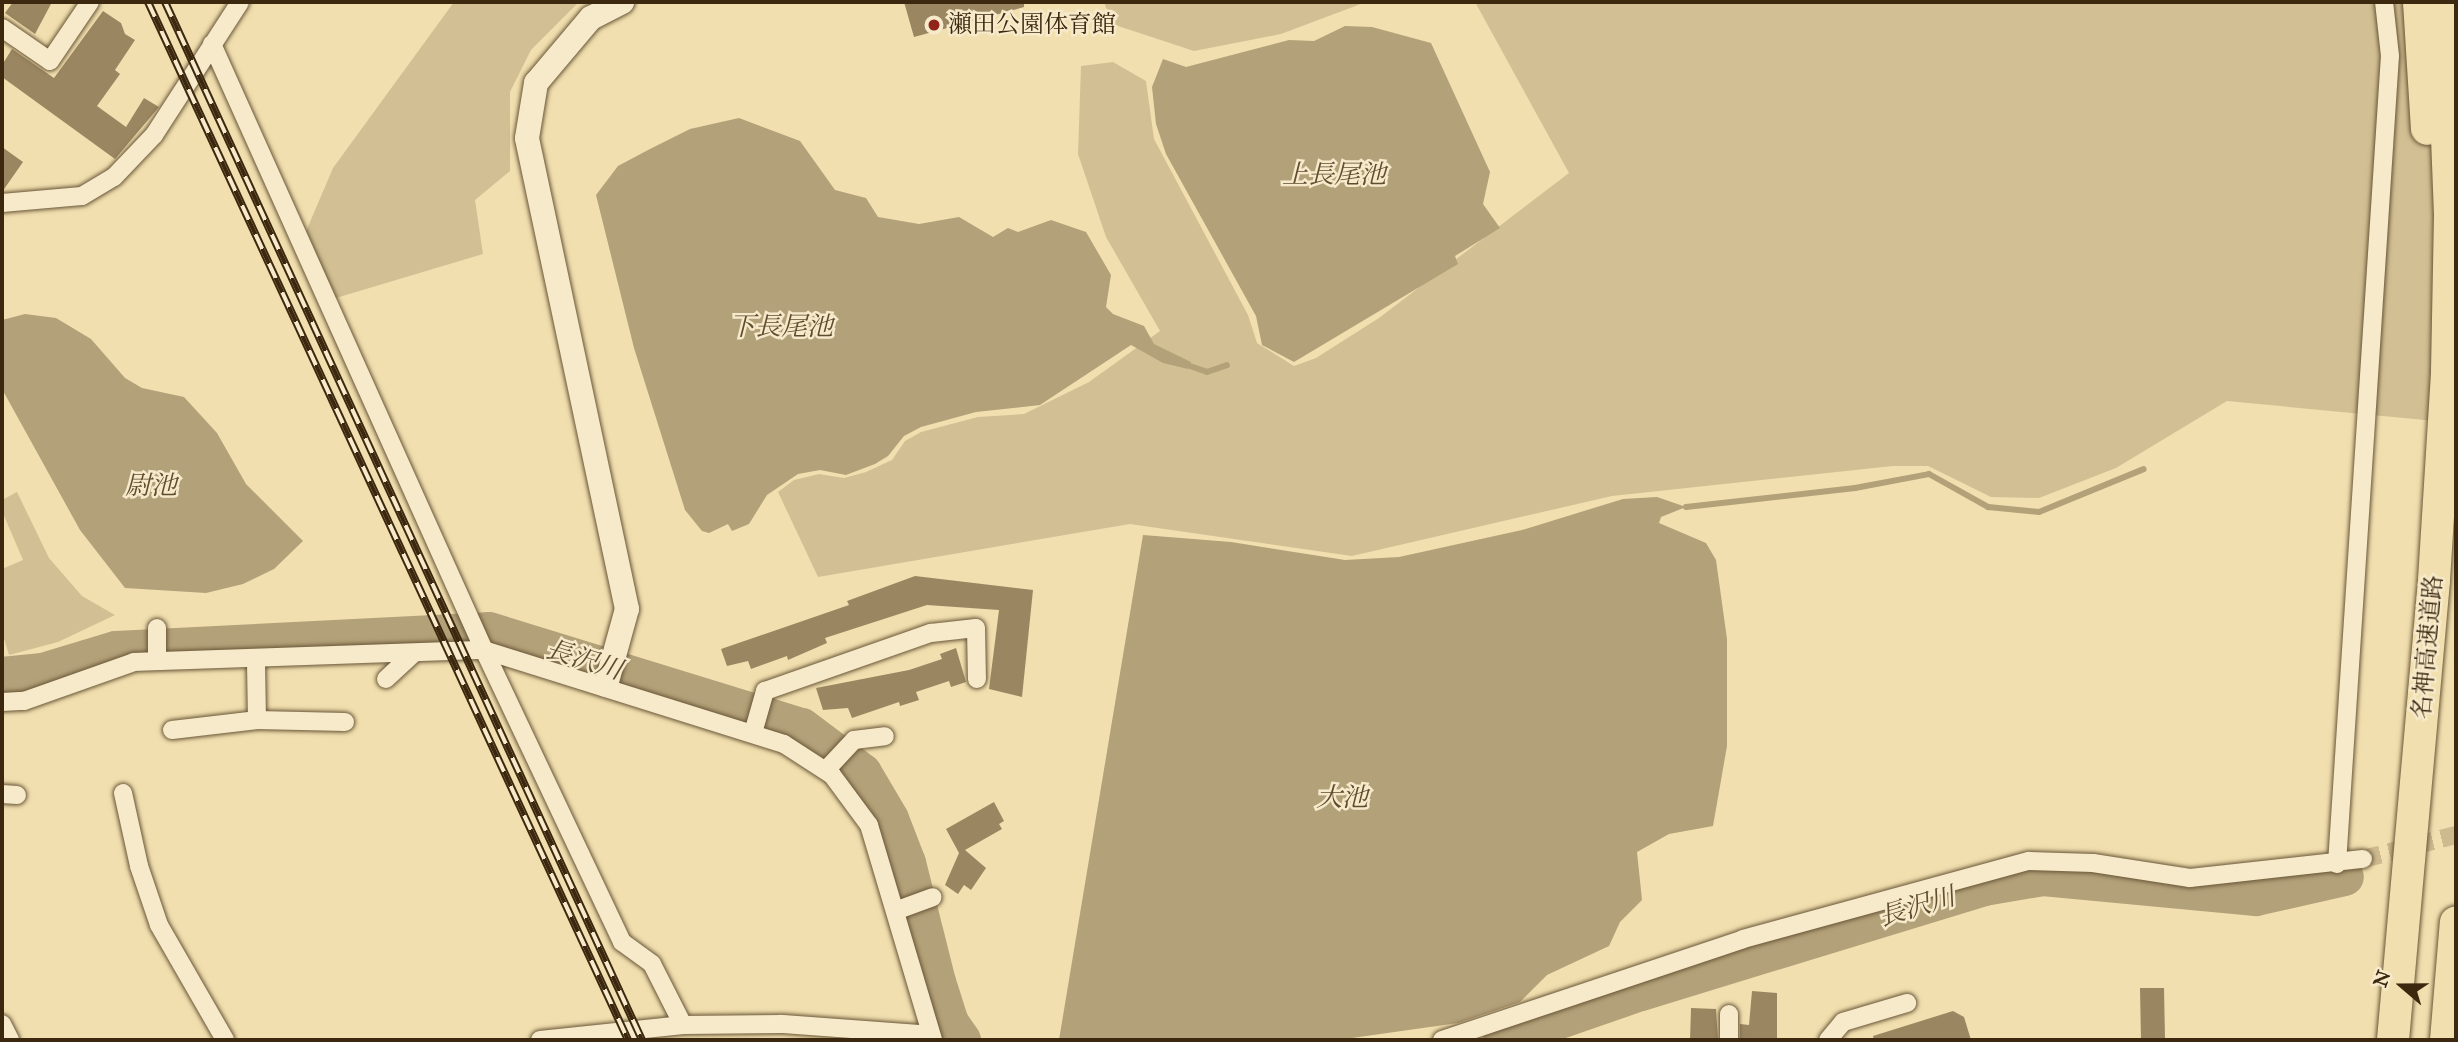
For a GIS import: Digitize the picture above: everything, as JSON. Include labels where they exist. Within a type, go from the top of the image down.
[{"type":"highway","points":[[2419,2],[2446,371]]},
{"type":"highway","name":"名神高速道路","points":[[2393,1040],[2434,580],[2446,371],[2450,215],[2442,2]]},
{"type":"highway","points":[[2446,1040],[2456,922]]},
{"type":"street","points":[[2,28],[50,61],[90,2]]},
{"type":"street","points":[[2,204],[82,196],[114,177],[154,135],[240,2]]},
{"type":"street","points":[[607,685],[627,609],[527,138],[536,83],[591,18],[622,2]]},
{"type":"street","points":[[2337,864],[2390,56],[2384,2]]},
{"type":"street","points":[[212,44],[484,650],[622,942],[652,964],[683,1025]]},
{"type":"street","points":[[753,732],[765,692],[931,633],[976,628],[977,679]]},
{"type":"street","points":[[157,629],[157,660]]},
{"type":"street","points":[[2,702],[24,701],[134,662],[256,661],[484,650],[607,685],[753,732],[801,751],[826,769],[869,825],[932,1038],[782,1024],[683,1025],[540,1040]]},
{"type":"street","points":[[386,679],[414,653]]},
{"type":"street","points":[[256,661],[257,720]]},
{"type":"street","points":[[172,730],[257,720],[345,722]]},
{"type":"street","points":[[826,769],[852,741],[886,736]]},
{"type":"street","points":[[123,793],[159,925],[225,1040]]},
{"type":"street","points":[[1442,1040],[1743,939],[2029,862],[2094,863],[2190,878],[2337,864],[2363,859]]},
{"type":"street","points":[[896,911],[932,897]]},
{"type":"street","points":[[1828,1040],[1843,1022],[1907,1003]]},
{"type":"street","points":[[1729,1040],[1730,1014]]},
{"type":"street","points":[[2,1024],[10,1040]]},
{"type":"shaded area","points":[[454,2],[579,2],[531,50],[510,92],[510,171],[475,200],[483,254],[336,298],[304,236],[333,168]]},
{"type":"shaded area","points":[[1104,2],[1366,2],[1281,34],[1194,51],[1112,24]]},
{"type":"shaded area","points":[[1475,2],[2456,2],[2456,423],[2227,401],[2116,468],[2039,498],[1991,497],[1928,466],[1893,466],[1612,496],[1352,556],[1130,524],[818,577],[778,492],[794,480],[819,474],[844,478],[866,472],[892,460],[905,441],[921,432],[978,417],[1024,414],[1089,382],[1160,331],[1106,237],[1078,154],[1081,66],[1113,62],[1146,81],[1154,139],[1248,315],[1257,343],[1294,366],[1316,358],[1379,318],[1569,173]]},
{"type":"shaded area","points":[[17,492],[49,558],[82,596],[115,615],[58,642],[9,655],[2,632],[2,569],[23,560],[2,511],[2,500]]},
{"type":"water","name":"上長尾池","points":[[1345,26],[1372,27],[1431,43],[1490,172],[1483,204],[1500,228],[1455,256],[1458,264],[1294,362],[1262,345],[1256,316],[1166,154],[1156,124],[1152,87],[1163,59],[1186,67],[1289,40],[1314,41]]},
{"type":"water","name":"下長尾池","points":[[739,118],[800,141],[835,190],[866,198],[878,217],[919,224],[959,217],[993,237],[1008,228],[1018,232],[1051,220],[1086,232],[1111,275],[1106,307],[1113,314],[1144,326],[1154,344],[1191,362],[1188,369],[1163,363],[1131,345],[1040,405],[976,412],[921,427],[904,436],[888,456],[875,464],[846,475],[820,470],[798,474],[767,495],[749,524],[732,531],[728,524],[709,533],[702,531],[685,510],[634,348],[596,195],[618,166],[690,129]]},
{"type":"water","name":"尉池","points":[[25,314],[56,318],[91,339],[125,378],[142,388],[184,397],[217,433],[246,484],[303,541],[274,569],[243,584],[206,593],[125,588],[80,530],[2,389],[2,320]]},
{"type":"water","name":"大池","points":[[1657,497],[1686,507],[1661,517],[1659,523],[1706,543],[1716,560],[1727,639],[1727,746],[1713,826],[1669,834],[1637,852],[1642,900],[1620,922],[1609,946],[1547,975],[1520,1002],[1458,1023],[1338,1040],[1059,1040],[1143,535],[1231,542],[1345,560],[1399,557],[1522,530],[1623,499]]},
{"type":"building","points":[[13,2],[52,2],[35,34],[5,13]]},
{"type":"building","name":"瀬田公園体育館","points":[[904,2],[1024,2],[1024,7],[914,37]]},
{"type":"building","points":[[103,11],[121,23],[125,34],[135,40],[115,70],[120,74],[97,106],[126,127],[144,98],[159,107],[115,159],[2,77],[2,65],[12,49],[54,78]]},
{"type":"building","points":[[2,147],[23,162],[2,192]]},
{"type":"building","points":[[915,576],[1033,590],[1022,697],[989,689],[999,610],[927,605],[825,638],[827,643],[788,660],[787,656],[751,669],[748,661],[727,666],[721,649],[849,605],[847,601]]},
{"type":"building","points":[[956,648],[966,682],[951,687],[949,681],[916,692],[919,700],[900,706],[899,702],[852,718],[848,708],[823,710],[816,688],[909,670],[942,659],[940,654]]},
{"type":"building","points":[[994,802],[1004,821],[999,824],[1002,829],[965,850],[986,868],[971,890],[964,885],[958,894],[945,885],[959,853],[946,829]]},
{"type":"building","points":[[2140,988],[2164,988],[2165,1039],[2141,1040]]},
{"type":"building","points":[[1752,991],[1777,993],[1777,1040],[1740,1040],[1740,1024],[1749,1025]]},
{"type":"building","points":[[1691,1008],[1716,1009],[1718,1040],[1690,1040]]},
{"type":"building","points":[[1953,1011],[1964,1017],[1971,1040],[1874,1040],[1873,1036]]},
{"type":"waterway","points":[[1190,366],[1207,372],[1227,365]]},
{"type":"waterway","points":[[1686,507],[1855,488],[1929,474],[1988,507],[2039,512],[2144,469]]},
{"type":"waterway","name":"長沢川","points":[[2,676],[43,672],[116,650],[489,631],[802,727],[863,773],[890,819],[907,863],[950,1023],[962,1040]]},
{"type":"waterway","name":"長沢川","points":[[1502,1040],[1641,992],[1984,887],[2043,877],[2256,897],[2345,877]]},
{"type":"tunnel","points":[[2363,859],[2456,835]]},
{"type":"railway","points":[[148,2],[628,1040]]},
{"type":"railway","points":[[165,2],[642,1040]]},
{"type":"place","name":"瀬田公園体育館","points":[[934,25]]}]
